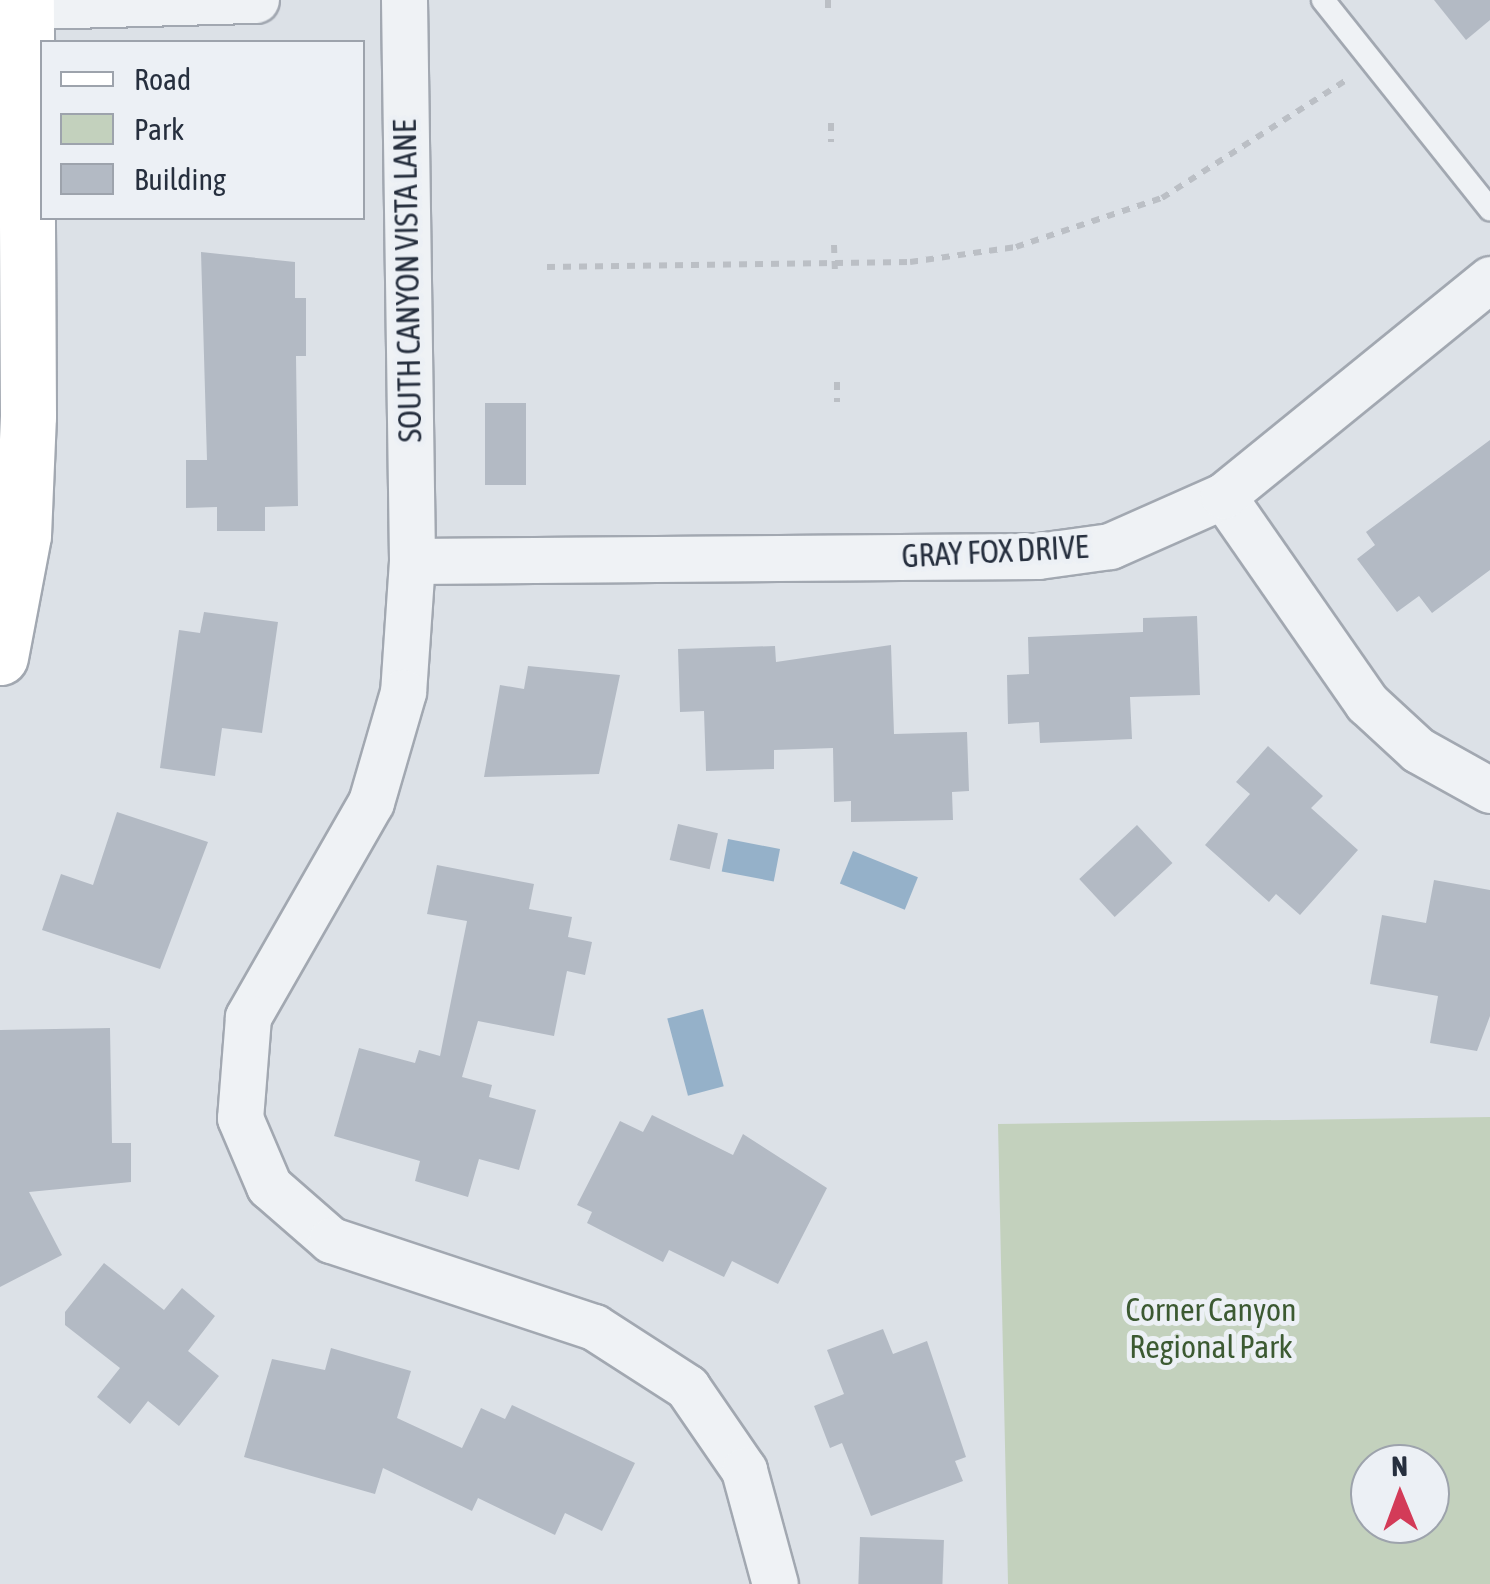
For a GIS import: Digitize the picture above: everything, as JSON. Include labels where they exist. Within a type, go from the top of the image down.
[{"type":"street","points":[[0,657],[23,536],[28,416],[18,5],[256,0]]},
{"type":"street","name":"SOUTH CANYON VISTA LANE","points":[[404,0],[412,561],[403,692],[384,770],[241,1043],[246,1141],[269,1186],[331,1240],[594,1327],[672,1375],[744,1470],[775,1584]]},
{"type":"street","name":"GRAY FOX DRIVE","points":[[412,561],[1038,556],[1145,537],[1223,496],[1490,279]]},
{"type":"street","points":[[1223,496],[1367,703],[1418,750],[1490,790]]},
{"type":"lane","points":[[1323,0],[1490,210]]},
{"type":"path","points":[[828,0],[828,15]]},
{"type":"path","points":[[546,267],[962,256],[1069,235],[1218,170],[1345,80]]},
{"type":"path","points":[[831,123],[831,142]]},
{"type":"path","points":[[834,245],[835,276]]},
{"type":"path","points":[[837,382],[837,402]]},
{"type":"green space","name":"Corner Canyon Regional Park","points":[[1490,1117],[1490,1584],[1008,1584],[998,1124]]},
{"type":"water","points":[[728,839],[780,849],[774,882],[722,871]]},
{"type":"water","points":[[853,851],[918,877],[905,910],[840,883]]},
{"type":"water","points":[[703,1009],[724,1086],[688,1096],[667,1019]]},
{"type":"building","points":[[1434,0],[1490,0],[1490,20],[1466,40]]},
{"type":"building","points":[[201,252],[295,262],[295,298],[306,298],[306,356],[296,356],[298,506],[265,507],[265,531],[217,531],[217,507],[186,508],[186,460],[207,460]]},
{"type":"building","points":[[485,403],[526,403],[526,485],[485,485]]},
{"type":"building","points":[[1490,440],[1490,570],[1432,613],[1419,596],[1397,612],[1357,559],[1375,545],[1366,532]]},
{"type":"building","points":[[204,612],[278,622],[262,733],[222,728],[215,776],[160,768],[179,630],[200,633]]},
{"type":"building","points":[[1197,616],[1200,695],[1130,697],[1132,739],[1040,743],[1039,722],[1008,724],[1007,675],[1029,674],[1028,637],[1143,632],[1143,618]]},
{"type":"building","points":[[891,645],[894,734],[967,732],[969,791],[952,792],[953,820],[851,822],[851,801],[834,802],[833,748],[774,750],[774,769],[706,771],[704,711],[680,712],[678,649],[775,646],[776,662]]},
{"type":"building","points":[[528,666],[620,675],[599,774],[484,777],[500,685],[524,689]]},
{"type":"building","points":[[1268,746],[1323,796],[1311,808],[1358,850],[1300,915],[1276,894],[1269,902],[1205,845],[1250,794],[1236,782]]},
{"type":"building","points":[[117,812],[208,842],[160,969],[42,930],[61,874],[93,885]]},
{"type":"building","points":[[678,824],[718,833],[710,869],[670,860]]},
{"type":"building","points":[[1137,825],[1172,863],[1115,917],[1079,879]]},
{"type":"building","points":[[437,865],[534,884],[529,909],[572,917],[568,937],[592,942],[585,975],[567,971],[554,1036],[478,1021],[462,1077],[492,1085],[489,1097],[536,1110],[519,1170],[479,1159],[468,1197],[415,1181],[420,1161],[334,1136],[359,1048],[415,1063],[419,1050],[440,1056],[467,921],[427,914]]},
{"type":"building","points":[[1434,880],[1490,890],[1490,1016],[1477,1051],[1430,1043],[1438,996],[1370,984],[1382,915],[1426,923]]},
{"type":"building","points":[[110,1028],[112,1143],[131,1143],[131,1182],[29,1192],[62,1255],[0,1287],[0,1030]]},
{"type":"building","points":[[652,1115],[733,1155],[743,1134],[827,1188],[778,1284],[732,1261],[724,1277],[669,1250],[663,1262],[587,1223],[592,1212],[577,1205],[620,1121],[643,1132]]},
{"type":"building","points":[[104,1263],[164,1310],[182,1288],[215,1316],[188,1351],[219,1376],[179,1426],[148,1401],[130,1424],[97,1397],[120,1368],[65,1325],[65,1312]]},
{"type":"building","points":[[883,1329],[893,1354],[927,1341],[966,1457],[955,1461],[963,1481],[871,1516],[842,1443],[830,1448],[814,1406],[844,1394],[827,1350]]},
{"type":"building","points":[[331,1348],[411,1371],[397,1418],[462,1448],[481,1408],[505,1419],[512,1405],[635,1463],[602,1531],[565,1513],[555,1535],[478,1498],[472,1511],[383,1468],[375,1494],[244,1457],[272,1359],[325,1370]]},
{"type":"building","points":[[860,1537],[944,1540],[942,1584],[858,1584]]}]
